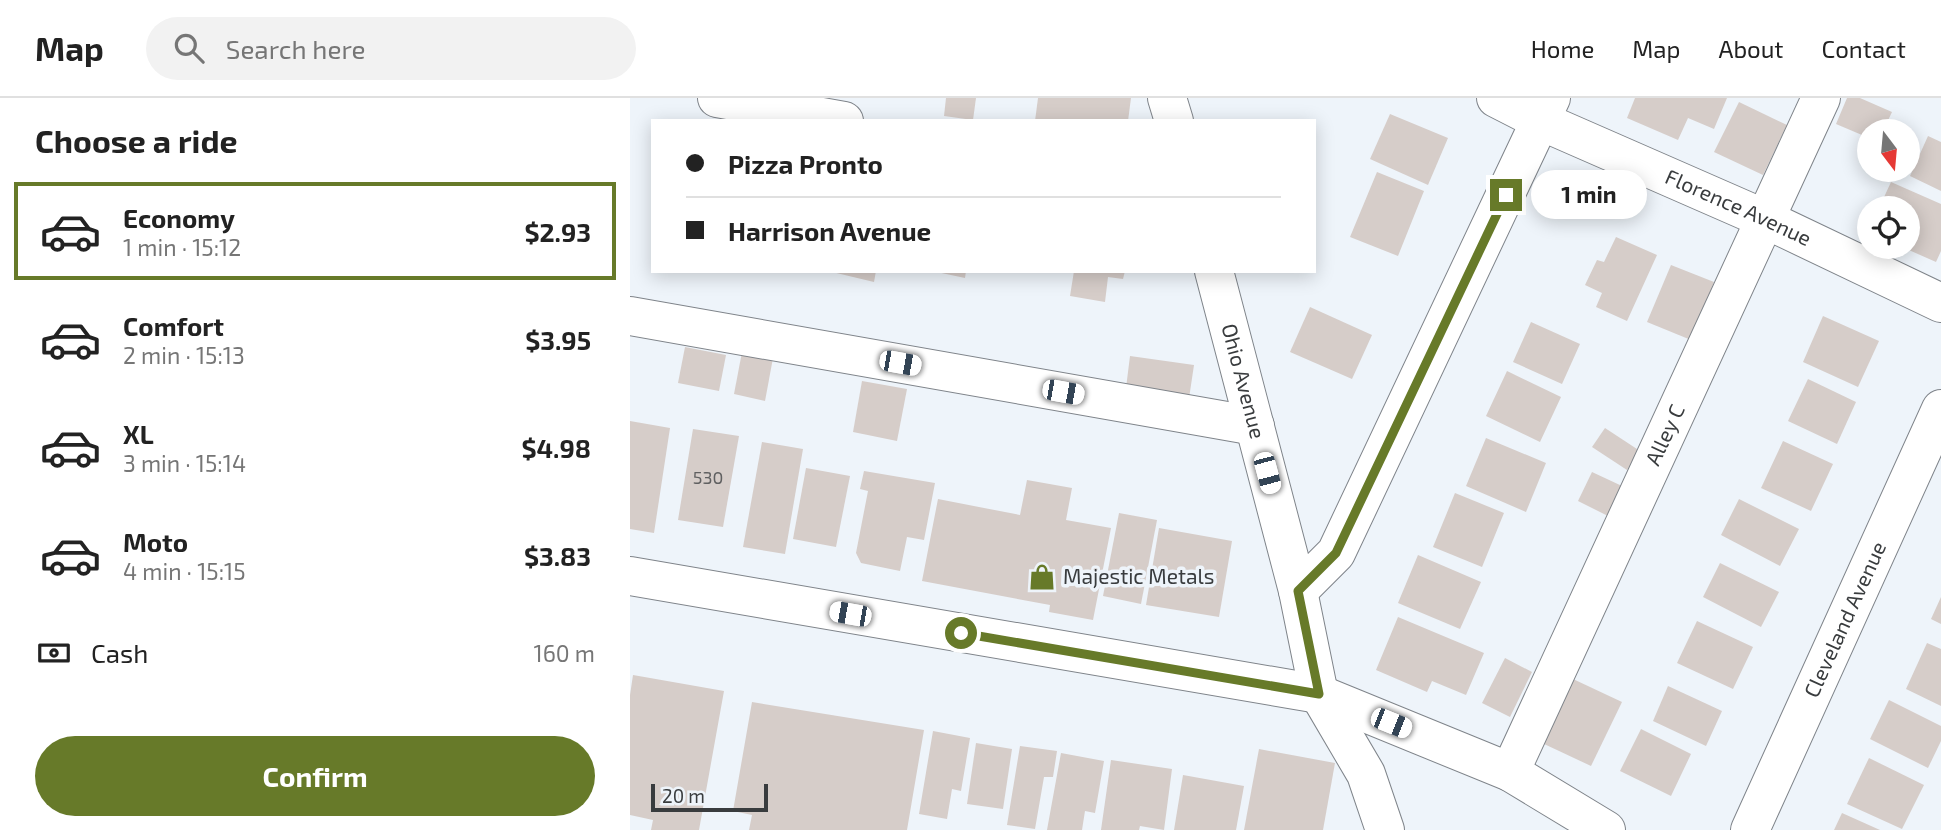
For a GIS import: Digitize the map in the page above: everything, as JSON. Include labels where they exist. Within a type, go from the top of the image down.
[{"type":"street","points":[[717,98],[833,119]]},
{"type":"street","points":[[1167,98],[1173,119]]},
{"type":"street","name":"Florence Avenue","points":[[1496,98],[1546,109],[1765,219],[1941,303]]},
{"type":"street","name":"Alley C","points":[[1510,772],[1821,98]]},
{"type":"street","points":[[1298,591],[1336,553],[1546,109]]},
{"type":"street","name":"Ohio Avenue","points":[[1215,273],[1298,591],[1319,694],[1366,774],[1385,830]]},
{"type":"street","points":[[630,316],[1255,426]]},
{"type":"street","name":"Cleveland Avenue","points":[[1750,830],[1941,409]]},
{"type":"street","points":[[630,576],[1319,694],[1510,772],[1606,830]]},
{"type":"building","points":[[946,98],[976,98],[973,119],[944,116]]},
{"type":"building","points":[[1038,98],[1131,98],[1128,119],[1035,119]]},
{"type":"building","points":[[1635,98],[1727,98],[1714,129],[1688,118],[1678,140],[1627,118]]},
{"type":"building","points":[[1847,98],[1860,98],[1892,112],[1889,119],[1857,119],[1857,133],[1836,124]]},
{"type":"building","points":[[1739,102],[1787,125],[1763,175],[1714,152]]},
{"type":"building","points":[[1390,114],[1448,138],[1428,185],[1370,159]]},
{"type":"building","points":[[1928,136],[1941,142],[1941,191],[1920,181],[1920,154]]},
{"type":"building","points":[[1377,172],[1424,191],[1398,256],[1350,237]]},
{"type":"building","points":[[1891,182],[1941,204],[1941,251],[1936,262],[1920,255],[1920,196],[1885,196]]},
{"type":"building","points":[[1616,237],[1657,255],[1627,321],[1596,307],[1602,293],[1585,285],[1597,260],[1604,262]]},
{"type":"building","points":[[1671,265],[1714,282],[1691,340],[1647,322]]},
{"type":"building","points":[[836,273],[876,273],[874,282]]},
{"type":"building","points":[[941,273],[966,273],[965,278]]},
{"type":"building","points":[[1074,273],[1124,273],[1123,279],[1108,277],[1105,302],[1070,296]]},
{"type":"building","points":[[1310,307],[1372,335],[1352,379],[1290,352]]},
{"type":"building","points":[[1823,316],[1879,341],[1858,387],[1803,362]]},
{"type":"building","points":[[1531,322],[1580,344],[1562,384],[1513,362]]},
{"type":"building","points":[[685,347],[726,355],[719,391],[678,383]]},
{"type":"building","points":[[742,352],[773,358],[765,401],[734,394]]},
{"type":"building","points":[[1130,356],[1194,365],[1188,405],[1125,396]]},
{"type":"building","points":[[1507,371],[1561,397],[1540,442],[1486,416]]},
{"type":"building","points":[[1808,379],[1856,402],[1837,444],[1788,421]]},
{"type":"building","points":[[862,381],[907,389],[897,441],[853,432]]},
{"type":"building","points":[[630,421],[670,428],[654,533],[630,529]]},
{"type":"building","points":[[1605,428],[1640,451],[1627,470],[1592,447]]},
{"type":"building","points":[[693,429],[739,436],[723,527],[678,520]]},
{"type":"building","points":[[1486,438],[1546,463],[1526,512],[1466,486]]},
{"type":"building","points":[[1783,441],[1833,464],[1811,511],[1761,488]]},
{"type":"building","points":[[762,442],[803,449],[785,554],[743,547]]},
{"type":"building","points":[[806,468],[850,476],[836,547],[793,539]]},
{"type":"building","points":[[864,471],[935,483],[924,540],[907,537],[900,571],[861,563],[856,553],[868,491],[860,489]]},
{"type":"building","points":[[1592,472],[1622,486],[1608,516],[1578,501]]},
{"type":"building","points":[[1027,480],[1072,488],[1066,520],[1111,528],[1093,620],[1049,612],[1050,605],[922,581],[938,499],[1020,515]]},
{"type":"building","points":[[1455,493],[1504,513],[1482,567],[1433,547]]},
{"type":"building","points":[[1739,499],[1799,529],[1780,566],[1721,535]]},
{"type":"building","points":[[1119,513],[1157,520],[1141,604],[1103,596]]},
{"type":"building","points":[[1159,528],[1232,541],[1219,617],[1146,605]]},
{"type":"building","points":[[1418,555],[1481,582],[1460,629],[1398,603]]},
{"type":"building","points":[[1720,563],[1779,592],[1761,627],[1703,597]]},
{"type":"building","points":[[1941,597],[1941,624],[1931,619]]},
{"type":"building","points":[[1398,617],[1484,653],[1466,695],[1432,681],[1427,692],[1376,670]]},
{"type":"building","points":[[1697,621],[1753,647],[1733,689],[1677,663]]},
{"type":"building","points":[[1927,643],[1941,649],[1941,706],[1906,689]]},
{"type":"building","points":[[1505,658],[1532,672],[1510,717],[1482,703]]},
{"type":"building","points":[[633,675],[724,691],[699,830],[651,830],[653,820],[630,815],[630,695]]},
{"type":"building","points":[[1573,679],[1622,702],[1591,766],[1542,743]]},
{"type":"building","points":[[1668,686],[1722,711],[1706,746],[1653,721]]},
{"type":"building","points":[[1889,700],[1941,726],[1941,741],[1928,768],[1870,739]]},
{"type":"building","points":[[752,702],[924,730],[907,830],[749,830],[752,815],[733,811]]},
{"type":"building","points":[[1641,729],[1691,754],[1671,796],[1620,771]]},
{"type":"building","points":[[933,731],[970,738],[961,791],[952,789],[947,819],[919,814]]},
{"type":"building","points":[[976,743],[1012,749],[1003,809],[967,804]]},
{"type":"building","points":[[1020,746],[1057,751],[1053,777],[1044,777],[1035,829],[1007,825]]},
{"type":"building","points":[[1259,749],[1335,763],[1323,830],[1244,830]]},
{"type":"building","points":[[1061,753],[1104,761],[1095,813],[1085,811],[1082,830],[1047,830]]},
{"type":"building","points":[[1869,758],[1924,785],[1902,829],[1847,804]]},
{"type":"building","points":[[1111,760],[1172,769],[1164,830],[1140,826],[1139,830],[1101,830]]},
{"type":"building","points":[[1183,775],[1244,786],[1236,830],[1174,830]]},
{"type":"building","points":[[1842,813],[1880,830],[1834,830]]},
{"type":"place","name":"Majestic Metals","points":[[1042,577]]},
{"type":"route","points":[[961,633],[1319,694],[1298,591],[1336,553],[1506,195]]}]
